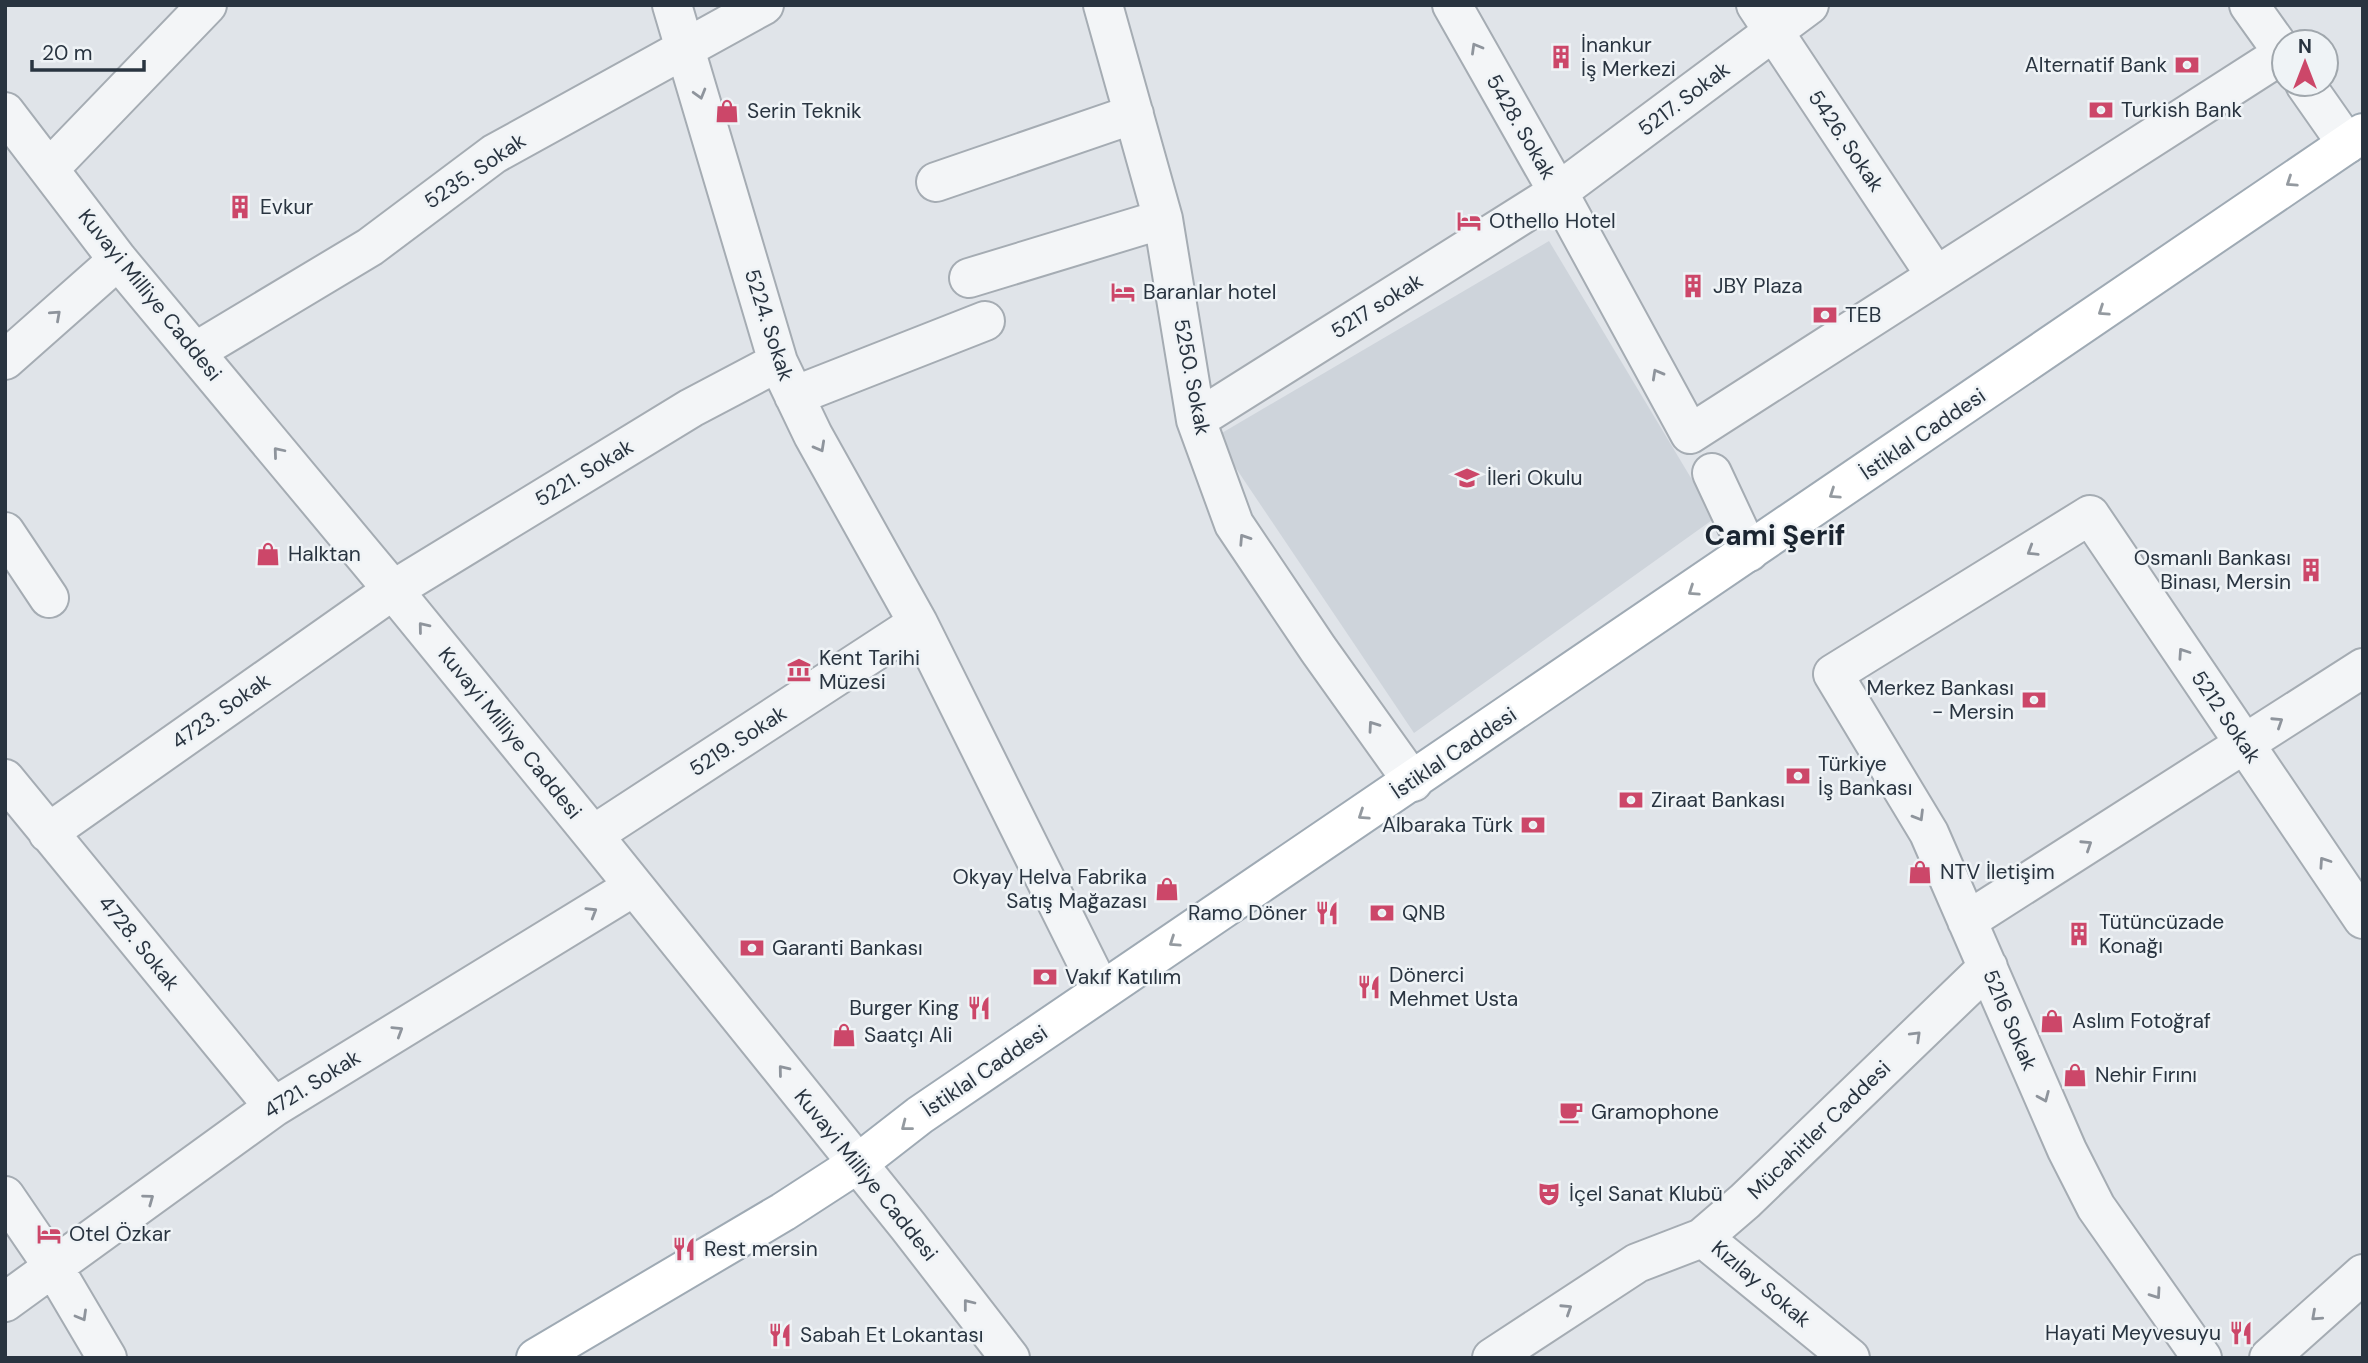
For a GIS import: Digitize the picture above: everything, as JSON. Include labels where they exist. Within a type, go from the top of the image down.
[{"type":"main road","name":"İstiklal Caddesi","points":[[536,1358],[783,1212],[857,1164],[920,1115],[1101,991],[1413,782],[2355,138]]},
{"type":"street","points":[[49,169],[207,5]]},
{"type":"street","name":"5224. Sokak","points":[[672,5],[778,362],[813,435],[918,623],[1101,991]]},
{"type":"street","name":"5235. Sokak","points":[[195,352],[370,247],[494,153],[764,5]]},
{"type":"street","name":"5250. Sokak","points":[[1103,5],[1163,219],[1196,420],[1234,524],[1276,589],[1413,782]]},
{"type":"street","name":"5428. Sokak","points":[[1452,5],[1690,434],[1936,276]]},
{"type":"street","name":"5217. Sokak","points":[[1558,192],[1765,19],[1809,5]]},
{"type":"street","points":[[2249,5],[2270,34]]},
{"type":"street","name":"5426. Sokak","points":[[1765,19],[1936,276]]},
{"type":"street","points":[[1936,276],[2270,63]]},
{"type":"street","points":[[2318,98],[2355,138]]},
{"type":"street","name":"Kuvayi Milliye Caddesi","points":[[5,112],[118,260],[593,835],[1010,1358]]},
{"type":"street","points":[[936,182],[1134,114]]},
{"type":"street","name":"5217 sokak","points":[[1196,420],[1558,192]]},
{"type":"street","points":[[969,278],[1163,219]]},
{"type":"street","points":[[5,360],[118,260]]},
{"type":"street","points":[[794,397],[985,321]]},
{"type":"street","name":"5221. Sokak","points":[[393,590],[691,408],[778,362]]},
{"type":"street","points":[[1712,473],[1749,552]]},
{"type":"street","name":"5212 Sokak","points":[[1833,674],[2090,515],[2363,919]]},
{"type":"street","points":[[5,532],[49,598]]},
{"type":"street","name":"4723. Sokak","points":[[48,833],[393,590]]},
{"type":"street","name":"5219. Sokak","points":[[593,835],[918,623]]},
{"type":"street","points":[[1968,921],[2363,668]]},
{"type":"street","name":"5216 Sokak","points":[[1833,674],[1929,833],[2067,1150],[2096,1207],[2202,1358]]},
{"type":"street","name":"4728. Sokak","points":[[5,779],[274,1107]]},
{"type":"street","name":"4721. Sokak","points":[[5,1302],[274,1107],[633,887]]},
{"type":"street","name":"Mücahitler Caddesi","points":[[1492,1358],[1637,1263],[1705,1236],[1745,1201],[1988,967]]},
{"type":"street","points":[[5,1196],[54,1268],[107,1358]]},
{"type":"street","name":"Kızılay Sokak","points":[[1705,1236],[1713,1246],[1850,1358]]},
{"type":"street","points":[[2269,1358],[2363,1274]]},
{"type":"shaded area","name":"İleri Okulu","points":[[1549,241],[1715,518],[1414,733],[1215,437]]},
{"type":"place","name":"İnankur İş Merkezi","points":[[1561,57]]},
{"type":"place","name":"Alternatif Bank","points":[[2187,65]]},
{"type":"place","name":"Turkish Bank","points":[[2101,110]]},
{"type":"place","name":"Serin Teknik","points":[[727,111]]},
{"type":"place","name":"Evkur","points":[[240,207]]},
{"type":"place","name":"Othello Hotel","points":[[1469,221]]},
{"type":"place","name":"JBY Plaza","points":[[1693,286]]},
{"type":"place","name":"Baranlar hotel","points":[[1123,292]]},
{"type":"place","name":"TEB","points":[[1825,315]]},
{"type":"place","name":"İleri Okulu","points":[[1467,478]]},
{"type":"place","name":"Halktan","points":[[268,554]]},
{"type":"place","name":"Osmanlı Bankası Binası, Mersin","points":[[2311,570]]},
{"type":"place","name":"Kent Tarihi Müzesi","points":[[799,670]]},
{"type":"place","name":"Merkez Bankası - Mersin","points":[[2034,700]]},
{"type":"place","name":"Türkiye İş Bankası","points":[[1798,776]]},
{"type":"place","name":"Ziraat Bankası","points":[[1631,800]]},
{"type":"place","name":"Albaraka Türk","points":[[1533,825]]},
{"type":"place","name":"NTV İletişim","points":[[1920,872]]},
{"type":"place","name":"Okyay Helva Fabrika Satış Mağazası","points":[[1167,889]]},
{"type":"place","name":"Ramo Döner","points":[[1327,913]]},
{"type":"place","name":"QNB","points":[[1382,913]]},
{"type":"place","name":"Tütüncüzade Konağı","points":[[2079,934]]},
{"type":"place","name":"Garanti Bankası","points":[[752,948]]},
{"type":"place","name":"Vakıf Katılım","points":[[1045,977]]},
{"type":"place","name":"Dönerci Mehmet Usta","points":[[1369,987]]},
{"type":"place","name":"Burger King","points":[[979,1008]]},
{"type":"place","name":"Aslım Fotoğraf","points":[[2052,1021]]},
{"type":"place","name":"Saatçı Ali","points":[[844,1035]]},
{"type":"place","name":"Nehir Fırını","points":[[2075,1075]]},
{"type":"place","name":"Gramophone","points":[[1571,1112]]},
{"type":"place","name":"İçel Sanat Klubü","points":[[1549,1194]]},
{"type":"place","name":"Otel Özkar","points":[[49,1234]]},
{"type":"place","name":"Rest mersin","points":[[684,1249]]},
{"type":"place","name":"Hayati Meyvesuyu","points":[[2241,1333]]},
{"type":"place","name":"Sabah Et Lokantası","points":[[780,1335]]},
{"type":"district","name":"Cami Şerif","points":[[1775,535]]}]
